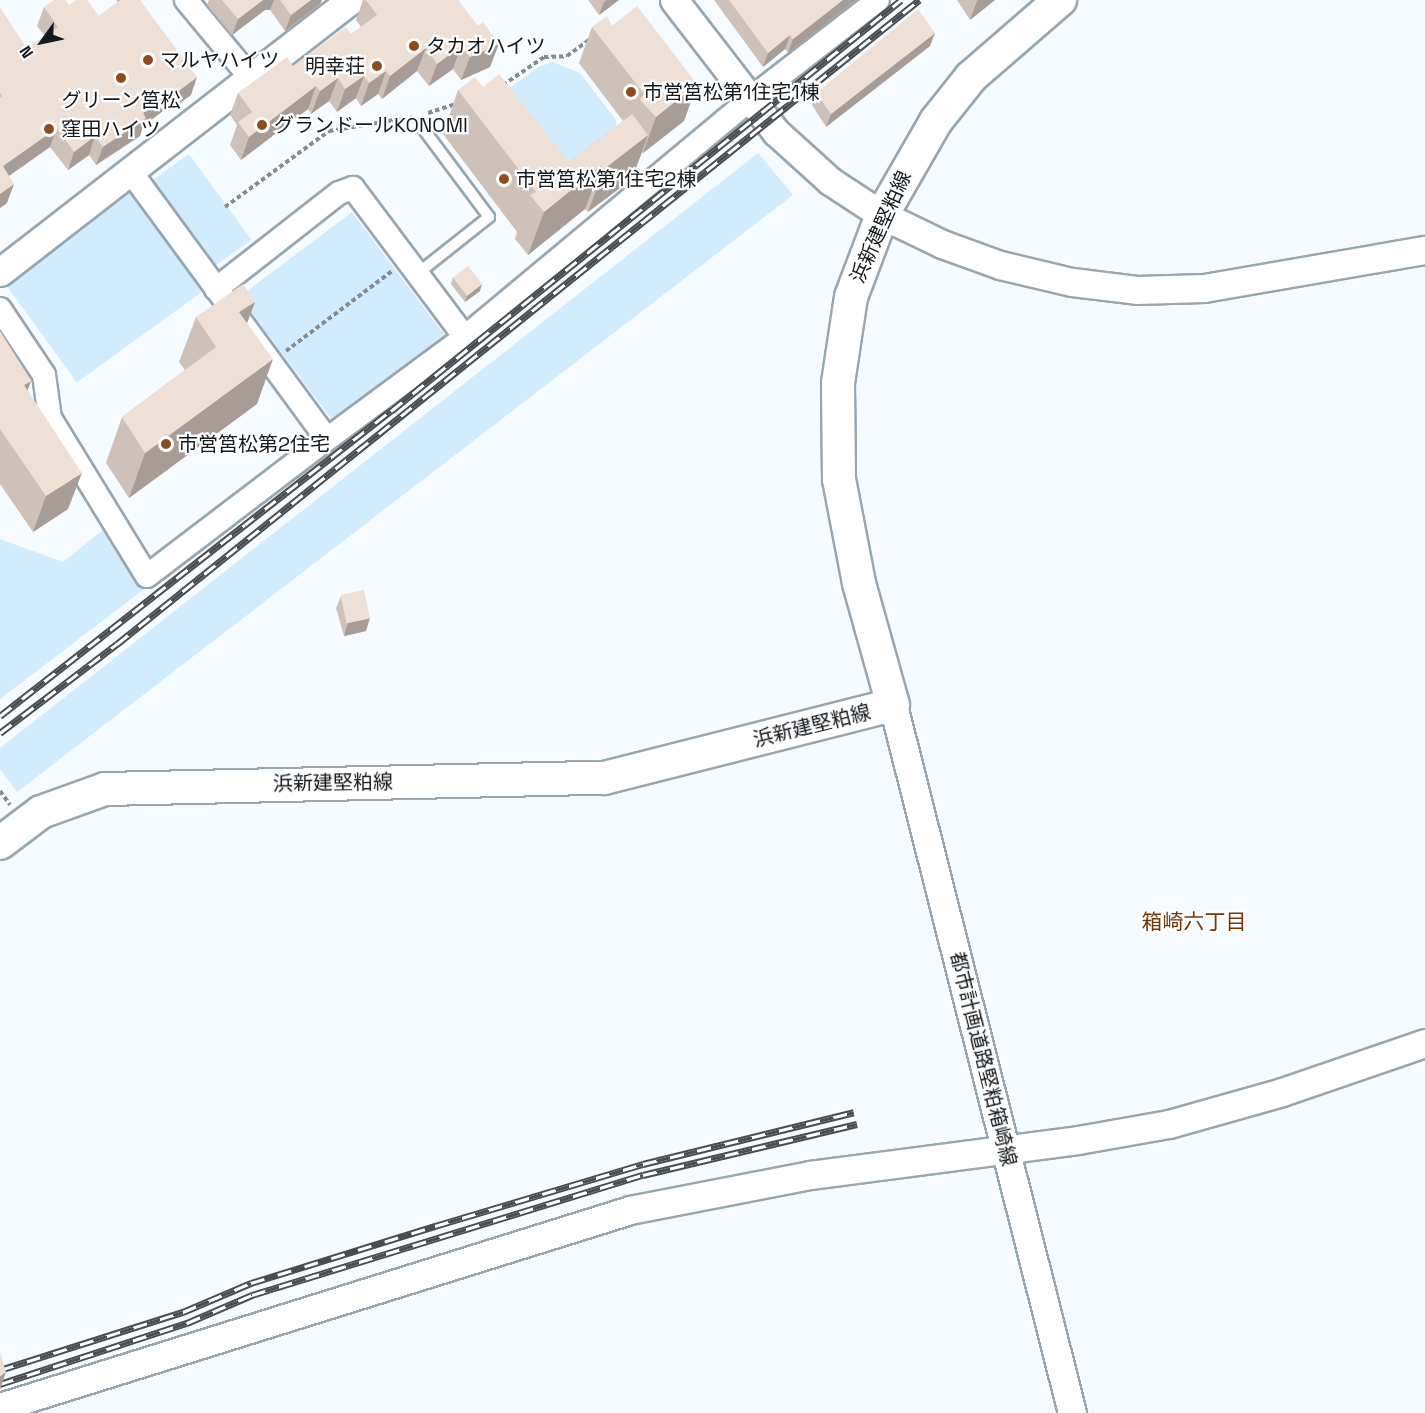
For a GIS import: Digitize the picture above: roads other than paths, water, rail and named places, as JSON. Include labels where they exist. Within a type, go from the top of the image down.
[{"type":"main road","name":"浜新建堅粕線","points":[[0,843],[41,812],[105,789],[603,778],[893,705],[847,529],[836,430],[843,338],[851,297],[882,215],[936,121],[971,78],[1015,35],[1060,0]]},
{"type":"street","points":[[186,0],[250,77]]},
{"type":"street","points":[[0,272],[351,0]]},
{"type":"street","points":[[0,309],[44,375],[50,418],[147,576],[465,337],[749,100],[878,0]]},
{"type":"street","points":[[679,2],[749,100],[802,157],[882,215],[942,244],[1000,266],[1072,282],[1137,290],[1215,286],[1425,250]]},
{"type":"street","points":[[130,171],[327,439]]},
{"type":"street","points":[[216,289],[339,193],[353,188],[465,337]]},
{"type":"street","name":"都市計画道路堅粕箱崎線","points":[[893,705],[1072,1413]]},
{"type":"street","points":[[0,1407],[630,1210],[810,1175],[1078,1140],[1209,1114],[1425,1043]]},
{"type":"lane","points":[[412,267],[489,216],[422,127]]},
{"type":"railway","points":[[0,716],[391,411],[901,0]]},
{"type":"railway","points":[[0,733],[117,644],[919,0]]},
{"type":"railway","points":[[0,1370],[183,1312],[251,1283],[435,1226],[643,1164],[854,1112]]},
{"type":"railway","points":[[0,1384],[187,1323],[252,1295],[643,1175],[857,1124]]},
{"type":"place","name":"タカオハイツ","points":[[414,46]]},
{"type":"place","name":"マルヤハイツ","points":[[148,60]]},
{"type":"place","name":"明幸荘","points":[[377,66]]},
{"type":"place","name":"グリーン筥松","points":[[121,78]]},
{"type":"place","name":"市営筥松第1住宅1棟","points":[[631,92]]},
{"type":"place","name":"グランドールKONOMI","points":[[262,125]]},
{"type":"place","name":"窪田ハイツ","points":[[49,129]]},
{"type":"place","name":"市営筥松第1住宅2棟","points":[[504,179]]},
{"type":"place","name":"市営筥松第2住宅","points":[[166,444]]},
{"type":"district","name":"箱崎六丁目","points":[[1194,922]]}]
